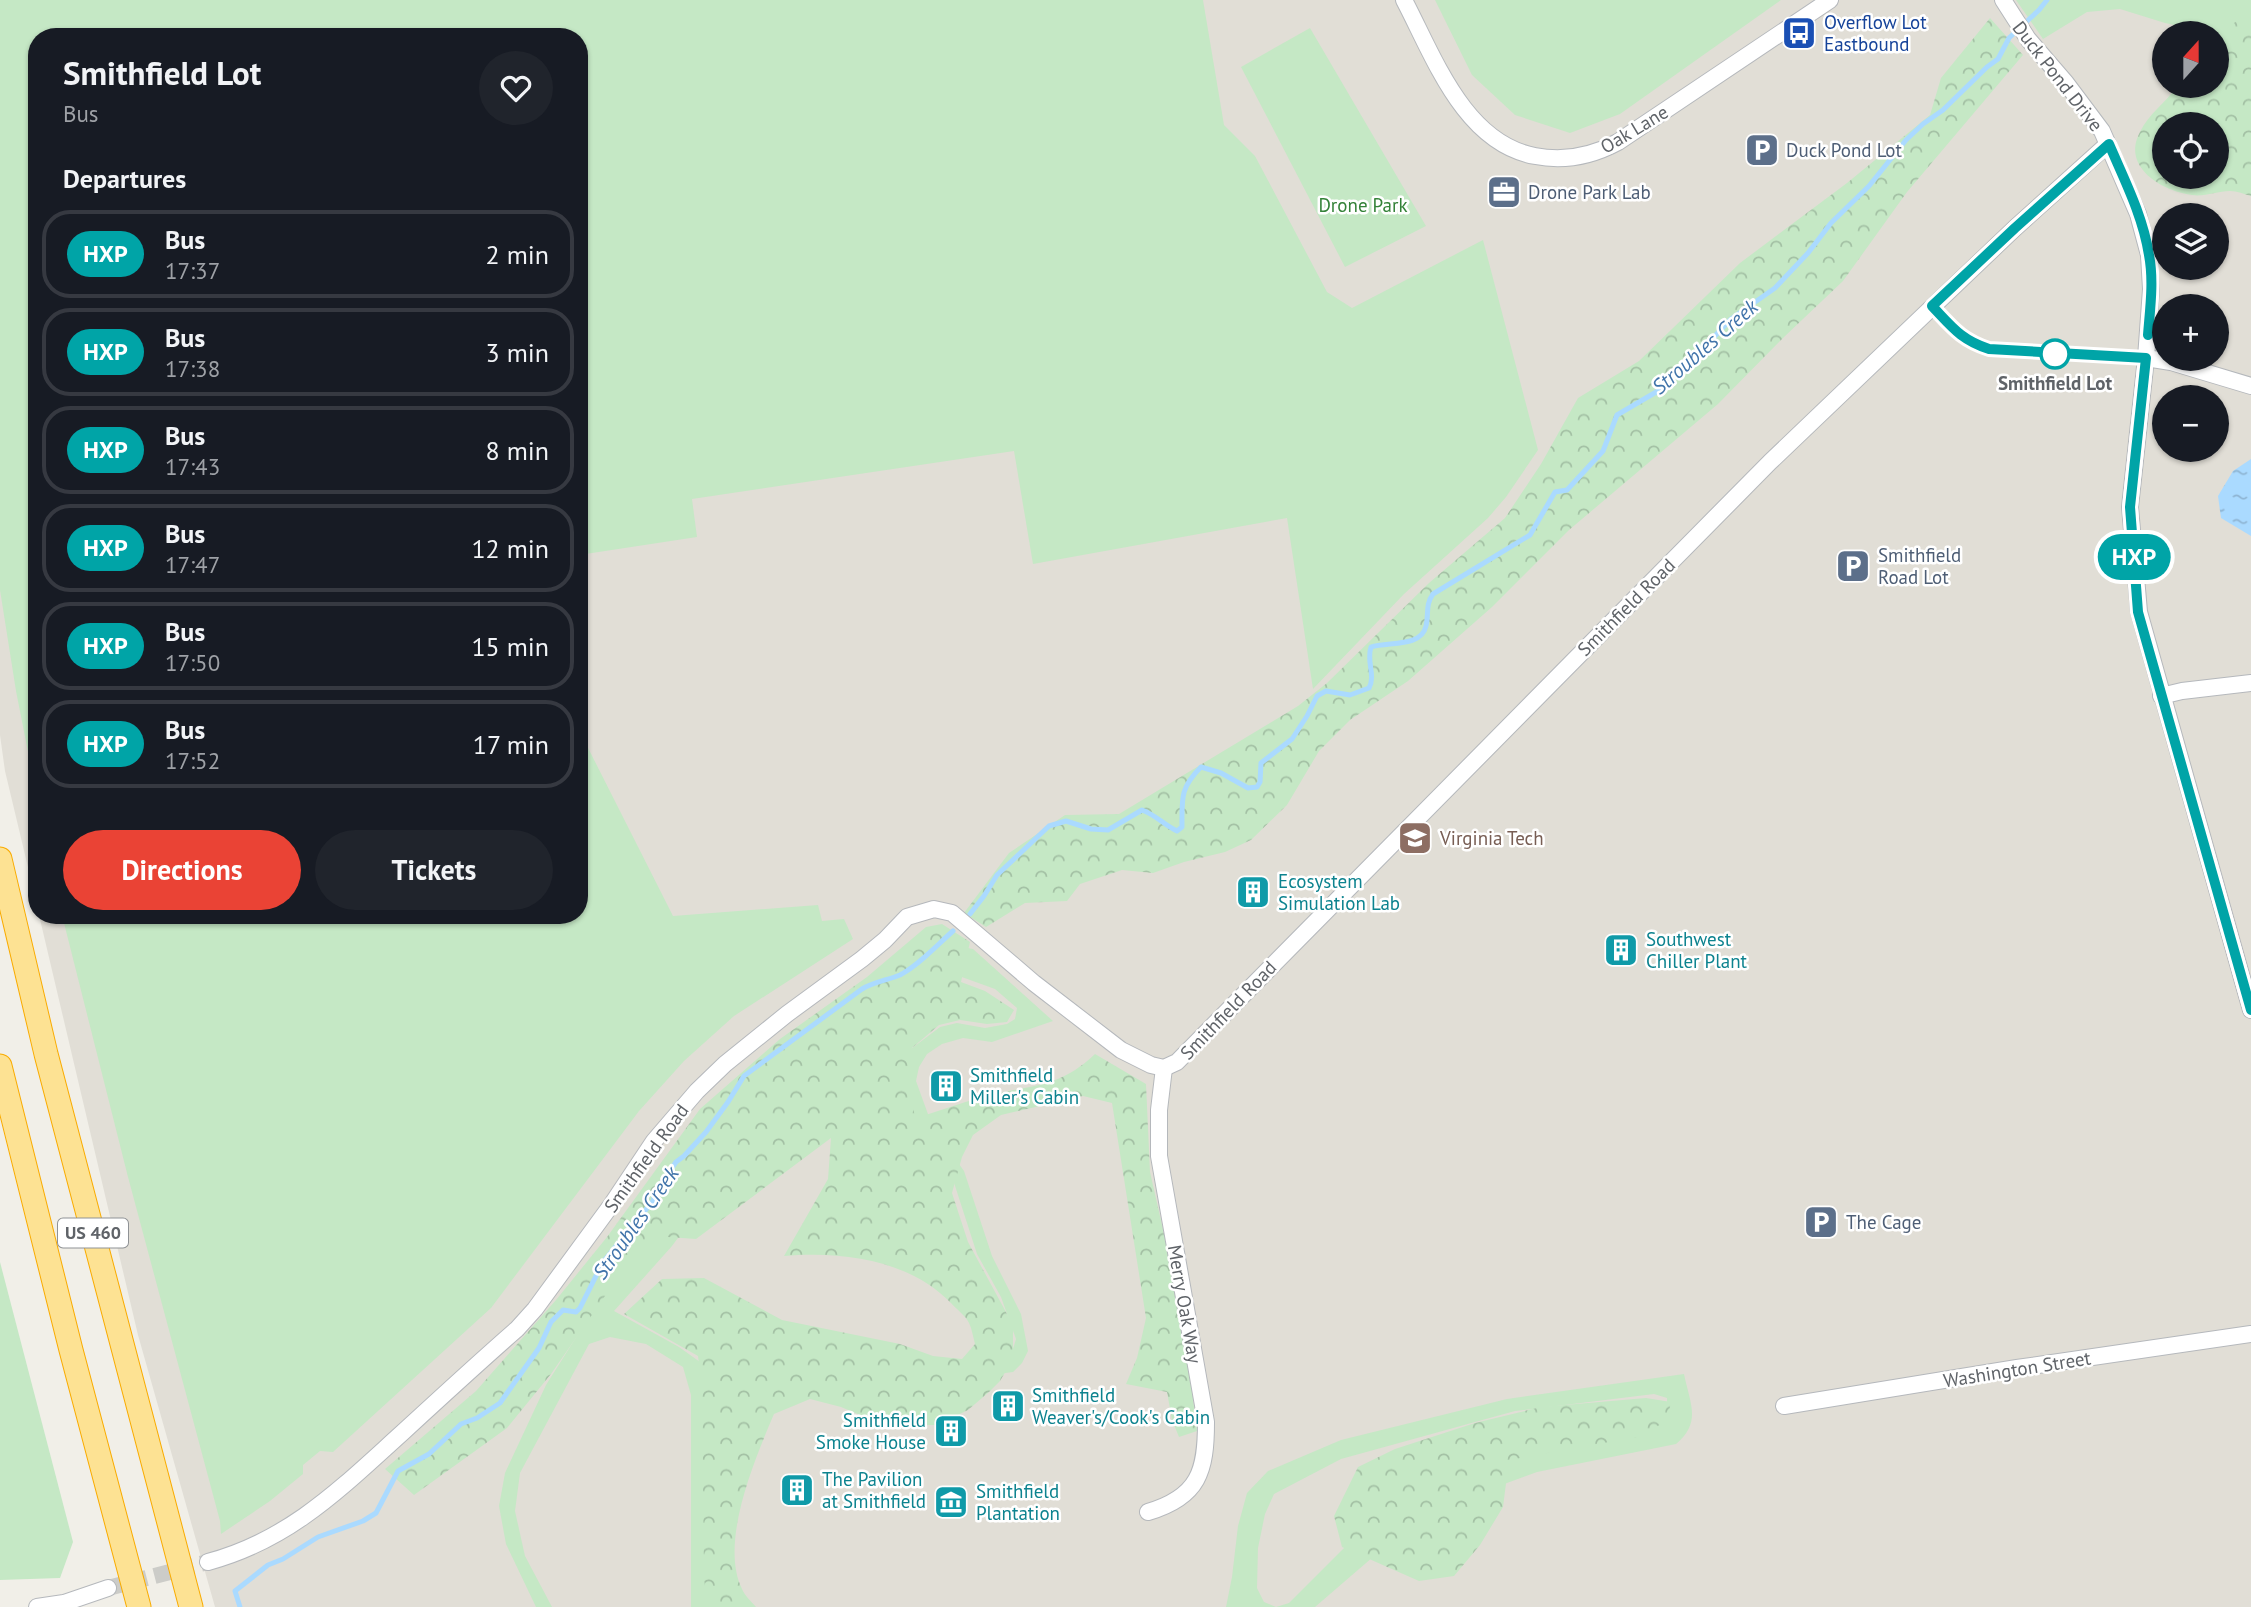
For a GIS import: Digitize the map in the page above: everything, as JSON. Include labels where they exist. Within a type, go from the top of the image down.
[{"type":"highway","name":"US 460","points":[[0,859],[53,1081],[191,1607]]},
{"type":"highway","name":"US 460","points":[[0,1066],[139,1607]]},
{"type":"street","name":"Oak Lane","points":[[1404,0],[1450,88],[1486,134],[1527,155],[1550,159],[1576,158],[1606,149],[1830,0]]},
{"type":"street","name":"Duck Pond Drive","points":[[2003,0],[2013,19],[2066,83],[2109,144],[2138,214],[2150,255],[2151,289],[2146,358],[2130,507],[2138,612],[2251,1010]]},
{"type":"street","name":"Smithfield Road","points":[[208,1562],[251,1548],[278,1534],[324,1502],[517,1329],[536,1309],[654,1141],[697,1091],[786,1014],[877,947],[907,917],[934,909],[952,913],[1034,983],[1100,1034],[1151,1065],[1164,1068],[1177,1062],[1189,1053],[1246,991],[1770,462],[2015,228],[2109,144]]},
{"type":"street","points":[[2146,358],[2171,362],[2251,386]]},
{"type":"street","points":[[2161,696],[2251,682]]},
{"type":"street","name":"Merry Oak Way","points":[[1148,1512],[1163,1508],[1183,1497],[1195,1482],[1206,1452],[1206,1422],[1159,1156],[1160,1088],[1164,1068]]},
{"type":"street","name":"Washington Street","points":[[1784,1406],[2251,1334]]},
{"type":"street","points":[[37,1607],[64,1604],[108,1588]]},
{"type":"shaded area","name":"Virginia Tech","points":[[0,0],[2251,0],[2251,1607],[215,1607],[138,1335],[41,924],[588,924],[588,28],[28,28],[28,867],[5,771],[0,735]]},
{"type":"green space","points":[[0,0],[1203,0],[1224,125],[1255,156],[1327,292],[1352,308],[1483,240],[1538,450],[1488,518],[1404,594],[1313,689],[1287,518],[1033,564],[1014,451],[692,499],[697,537],[588,554],[588,28],[28,28],[28,752],[0,590]]},
{"type":"green space","points":[[1435,0],[1781,0],[1620,114],[1570,133],[1515,115],[1472,75]]},
{"type":"green space","points":[[2016,0],[2251,0],[2251,42],[2230,37],[2230,21],[2159,21],[2120,9],[2087,12],[2043,39]]},
{"type":"green space","points":[[2251,14],[2251,196],[2230,191],[2202,195],[2180,193],[2171,189],[2229,189],[2229,112],[2155,112],[2168,98],[2230,98],[2230,26]]},
{"type":"green space","points":[[1990,18],[2023,55],[1907,192],[1843,281],[1718,404],[1569,530],[1492,607],[1408,681],[1350,720],[1319,751],[1287,805],[1251,840],[1225,852],[1153,873],[1122,870],[1080,884],[1067,901],[1025,903],[986,927],[964,913],[1009,853],[1065,815],[1119,814],[1298,706],[1327,683],[1429,583],[1505,518],[1541,464],[1578,398],[1639,361],[1740,263],[1847,183],[1930,115],[1941,78]]},
{"type":"green space","name":"Drone Park","points":[[1310,28],[1426,226],[1345,267],[1241,67]]},
{"type":"green space","points":[[2152,115],[2152,179],[2140,166],[2136,156],[2140,132]]},
{"type":"green space","points":[[588,748],[673,916],[818,905],[822,921],[844,919],[853,939],[734,1016],[684,1061],[639,1111],[491,1308],[333,1452],[320,1451],[303,1465],[303,1474],[270,1501],[221,1534],[220,1521],[128,1177],[64,924],[588,924]]},
{"type":"green space","points":[[942,924],[970,942],[961,982],[985,991],[1014,1010],[1007,1022],[987,1024],[960,1020],[939,1025],[912,1048],[906,1089],[916,1118],[985,1096],[1049,1082],[1071,1072],[1095,1054],[1146,1084],[1150,1172],[1179,1300],[1197,1431],[1179,1437],[1172,1420],[1167,1392],[1126,1384],[1137,1358],[1146,1318],[1112,1103],[1083,1096],[1001,1115],[973,1135],[962,1157],[952,1193],[968,1242],[1013,1325],[1013,1359],[1000,1381],[968,1410],[937,1425],[907,1425],[872,1420],[841,1407],[810,1399],[774,1414],[749,1477],[737,1525],[736,1570],[742,1589],[756,1607],[707,1607],[704,1577],[702,1390],[698,1356],[624,1314],[662,1279],[704,1278],[782,1320],[900,1344],[933,1356],[962,1359],[975,1344],[969,1323],[934,1288],[915,1276],[894,1267],[851,1257],[784,1256],[828,1179],[831,1138],[696,1239],[654,1236],[614,1283],[551,1374],[507,1428],[414,1495],[385,1469],[476,1391],[556,1300],[607,1237],[700,1109],[780,1039],[867,977],[926,927]]},
{"type":"green space","points":[[951,945],[973,949],[1053,1021],[992,1042],[963,1038],[942,1044],[927,1054],[919,1067],[916,1081],[933,1128],[964,1171],[992,1256],[1021,1314],[1028,1351],[1022,1363],[1013,1372],[931,1383],[712,1391],[706,1395],[715,1607],[691,1607],[691,1395],[683,1367],[646,1344],[610,1337],[589,1344],[520,1473],[515,1511],[525,1556],[552,1607],[536,1607],[506,1544],[499,1506],[505,1473],[546,1385],[604,1293],[685,1199],[760,1100],[874,1016],[931,969]],"holes":[[[959,976],[995,989],[1017,1008],[1015,1019],[1007,1024],[985,1028],[957,1023],[940,1027],[907,1052],[903,1070],[904,1094],[922,1135],[948,1164],[977,1254],[1001,1297],[1016,1339],[1010,1359],[1001,1365],[919,1373],[772,1378],[714,1372],[679,1347],[614,1311],[672,1246],[757,1131],[818,1073],[942,985],[949,977]]]},
{"type":"green space","points":[[0,1262],[73,1542],[60,1578],[0,1580]]},
{"type":"green space","points":[[1684,1374],[1692,1420],[1684,1436],[1676,1444],[1537,1472],[1488,1490],[1402,1532],[1315,1607],[1276,1607],[1226,1607],[1238,1526],[1247,1493],[1268,1471],[1341,1440],[1507,1399]],"holes":[[[1654,1394],[1667,1398],[1667,1409],[1519,1456],[1439,1488],[1362,1530],[1289,1603],[1276,1607],[1264,1602],[1257,1588],[1258,1548],[1265,1514],[1274,1494],[1341,1459],[1515,1411]]]},
{"type":"green space","points":[[1646,1398],[1671,1402],[1667,1421],[1637,1437],[1509,1460],[1503,1507],[1480,1545],[1454,1576],[1419,1581],[1342,1547],[1334,1516],[1358,1467],[1395,1449],[1475,1423],[1541,1407]]},
{"type":"water","points":[[2251,459],[2251,536],[2221,518],[2218,496],[2233,471]]},
{"type":"waterway","name":"Stroubles Creek","points":[[970,914],[997,875],[1049,826],[1066,821],[1091,829],[1108,830],[1142,810],[1177,831],[1182,827],[1182,801],[1186,788],[1201,767],[1221,773],[1248,788],[1257,787],[1260,782],[1261,763],[1292,739],[1317,696],[1326,691],[1350,695],[1369,688],[1372,678],[1371,647],[1418,638],[1426,626],[1428,606],[1433,594],[1530,535],[1555,492],[1567,490],[1603,451],[1617,415],[1663,388],[1676,370],[1731,319],[1775,288],[1808,253],[1831,223],[1869,186],[1906,140],[1998,59],[2009,38],[2047,0]]},
{"type":"waterway","name":"Stroubles Creek","points":[[240,1607],[235,1591],[268,1565],[318,1537],[363,1521],[376,1513],[398,1471],[429,1454],[461,1424],[477,1418],[500,1403],[539,1348],[551,1322],[563,1310],[576,1312],[580,1308],[603,1262],[653,1201],[656,1191],[676,1162],[706,1132],[744,1076],[862,989],[907,971],[953,931]]},
{"type":"tunnel","points":[[108,1588],[208,1562]]},
{"type":"bus line","name":"HXP","points":[[2148,335],[2150,255],[2138,214],[2109,144],[1932,306],[1959,335],[1970,343],[1989,349],[2146,358],[2130,507],[2138,612],[2251,1010]]},
{"type":"place","name":"Overflow Lot Eastbound","points":[[1799,33]]},
{"type":"place","name":"Duck Pond Lot","points":[[1762,150]]},
{"type":"place","name":"Drone Park Lab","points":[[1504,192]]},
{"type":"place","name":"Smithfield Lot","points":[[2055,354]]},
{"type":"place","name":"Smithfield Road Lot","points":[[1853,566]]},
{"type":"place","name":"Virginia Tech","points":[[1415,838]]},
{"type":"place","name":"Ecosystem Simulation Lab","points":[[1253,892]]},
{"type":"place","name":"Southwest Chiller Plant","points":[[1621,950]]},
{"type":"place","name":"Smithfield Miller's Cabin","points":[[946,1086]]},
{"type":"place","name":"The Cage","points":[[1821,1222]]},
{"type":"place","name":"Smithfield Weaver's/Cook's Cabin","points":[[1008,1406]]},
{"type":"place","name":"Smithfield Smoke House","points":[[951,1431]]},
{"type":"place","name":"The Pavilion at Smithfield","points":[[797,1490]]},
{"type":"place","name":"Smithfield Plantation","points":[[951,1502]]}]
